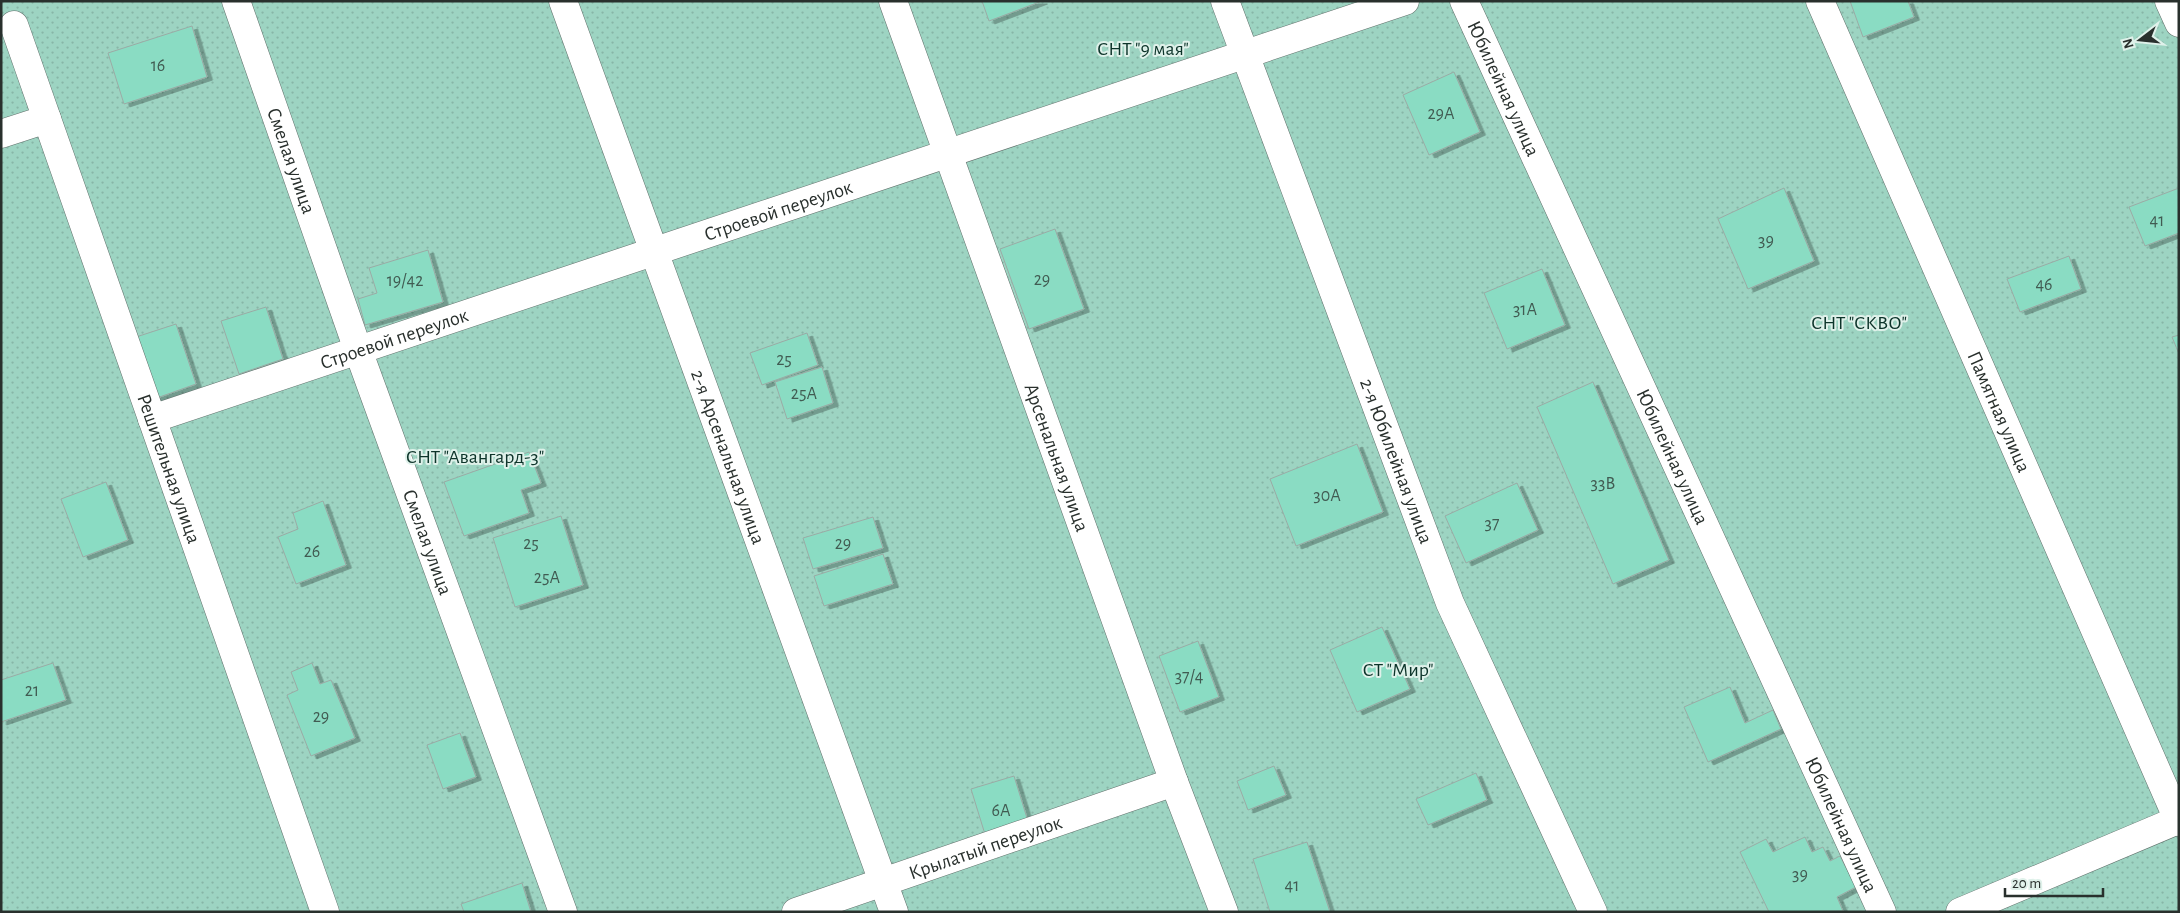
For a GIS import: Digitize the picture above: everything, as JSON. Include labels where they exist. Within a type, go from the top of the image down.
[{"type":"lane","name":"Смелая улица","points":[[236,1],[358,350],[563,912]]},
{"type":"lane","name":"2-я Арсенальная улица","points":[[563,1],[894,912]]},
{"type":"lane","name":"Арсенальная улица","points":[[893,1],[1174,782],[1224,912]]},
{"type":"lane","name":"2-я Юбилейная улица","points":[[1225,1],[1450,603],[1592,912]]},
{"type":"lane","name":"Строевой переулок","points":[[152,419],[1405,1]]},
{"type":"lane","name":"Юбилейная улица","points":[[1464,1],[1882,912]]},
{"type":"lane","name":"Памятная улица","points":[[1820,1],[2178,821]]},
{"type":"lane","points":[[2169,1],[2179,23]]},
{"type":"lane","name":"Решительная улица","points":[[14,24],[325,912]]},
{"type":"lane","points":[[1,134],[47,119]]},
{"type":"lane","name":"Крылатый переулок","points":[[796,912],[1174,782]]},
{"type":"lane","points":[[1960,912],[2178,821]]},
{"type":"green space","points":[[1,1],[2179,1],[2179,912],[1,912]]},
{"type":"building","points":[[982,1],[1042,1],[989,21]]},
{"type":"building","points":[[1850,1],[1908,1],[1914,17],[1863,37]]},
{"type":"building","points":[[192,26],[207,77],[124,104],[108,53]]},
{"type":"building","points":[[1454,72],[1480,132],[1429,155],[1403,95]]},
{"type":"building","points":[[1784,188],[1814,261],[1748,289],[1718,219]]},
{"type":"building","points":[[2179,188],[2179,233],[2145,246],[2129,207]]},
{"type":"building","points":[[1055,229],[1084,309],[1029,329],[1000,249]]},
{"type":"building","points":[[428,250],[443,302],[365,325],[358,299],[377,293],[369,268]]},
{"type":"building","points":[[2069,256],[2081,289],[2020,312],[2007,279]]},
{"type":"building","points":[[1542,269],[1565,325],[1507,349],[1484,293]]},
{"type":"building","points":[[266,307],[283,359],[239,374],[221,321]]},
{"type":"building","points":[[176,324],[196,384],[154,399],[133,338]]},
{"type":"building","points":[[807,333],[818,365],[762,385],[750,353]]},
{"type":"building","points":[[2179,335],[2179,354],[2172,337]]},
{"type":"building","points":[[822,367],[833,403],[787,419],[775,382]]},
{"type":"building","points":[[1593,382],[1669,560],[1613,584],[1537,407]]},
{"type":"building","points":[[1357,444],[1383,512],[1296,546],[1270,479]]},
{"type":"building","points":[[529,452],[541,483],[521,490],[529,513],[464,536],[444,482]]},
{"type":"building","points":[[106,482],[128,540],[83,557],[61,499]]},
{"type":"building","points":[[1517,483],[1538,530],[1466,563],[1445,516]]},
{"type":"building","points":[[323,501],[346,565],[296,584],[278,537],[298,529],[293,513]]},
{"type":"building","points":[[561,516],[583,585],[515,607],[493,538]]},
{"type":"building","points":[[873,517],[883,548],[813,569],[803,538]]},
{"type":"building","points":[[883,554],[893,584],[824,606],[814,576]]},
{"type":"building","points":[[1382,627],[1410,689],[1357,712],[1330,650]]},
{"type":"building","points":[[1198,641],[1219,697],[1180,712],[1159,656]]},
{"type":"building","points":[[53,663],[66,700],[1,722],[1,680]]},
{"type":"building","points":[[312,663],[320,684],[331,680],[355,738],[311,756],[287,695],[298,690],[291,672]]},
{"type":"building","points":[[1730,687],[1745,723],[1773,710],[1781,729],[1708,762],[1684,707]]},
{"type":"building","points":[[460,733],[476,777],[443,789],[427,745]]},
{"type":"building","points":[[1274,766],[1286,795],[1248,810],[1237,781]]},
{"type":"building","points":[[1476,773],[1487,800],[1428,825],[1416,799]]},
{"type":"building","points":[[1014,776],[1031,831],[988,844],[971,789]]},
{"type":"building","points":[[1805,837],[1812,852],[1823,847],[1830,861],[1840,856],[1856,887],[1837,897],[1843,911],[1769,912],[1740,852],[1766,839],[1773,852]]},
{"type":"building","points":[[1307,842],[1330,912],[1270,912],[1253,859]]},
{"type":"building","points":[[522,883],[531,912],[464,912],[461,904]]},
{"type":"park label","name":"СНТ \"9 мая\"","points":[[1143,48]]},
{"type":"park label","name":"СНТ \"СКВО\"","points":[[1859,322]]},
{"type":"park label","name":"СНТ \"Авангард-3\"","points":[[475,456]]},
{"type":"park label","name":"СТ \"Мир\"","points":[[1398,669]]}]
